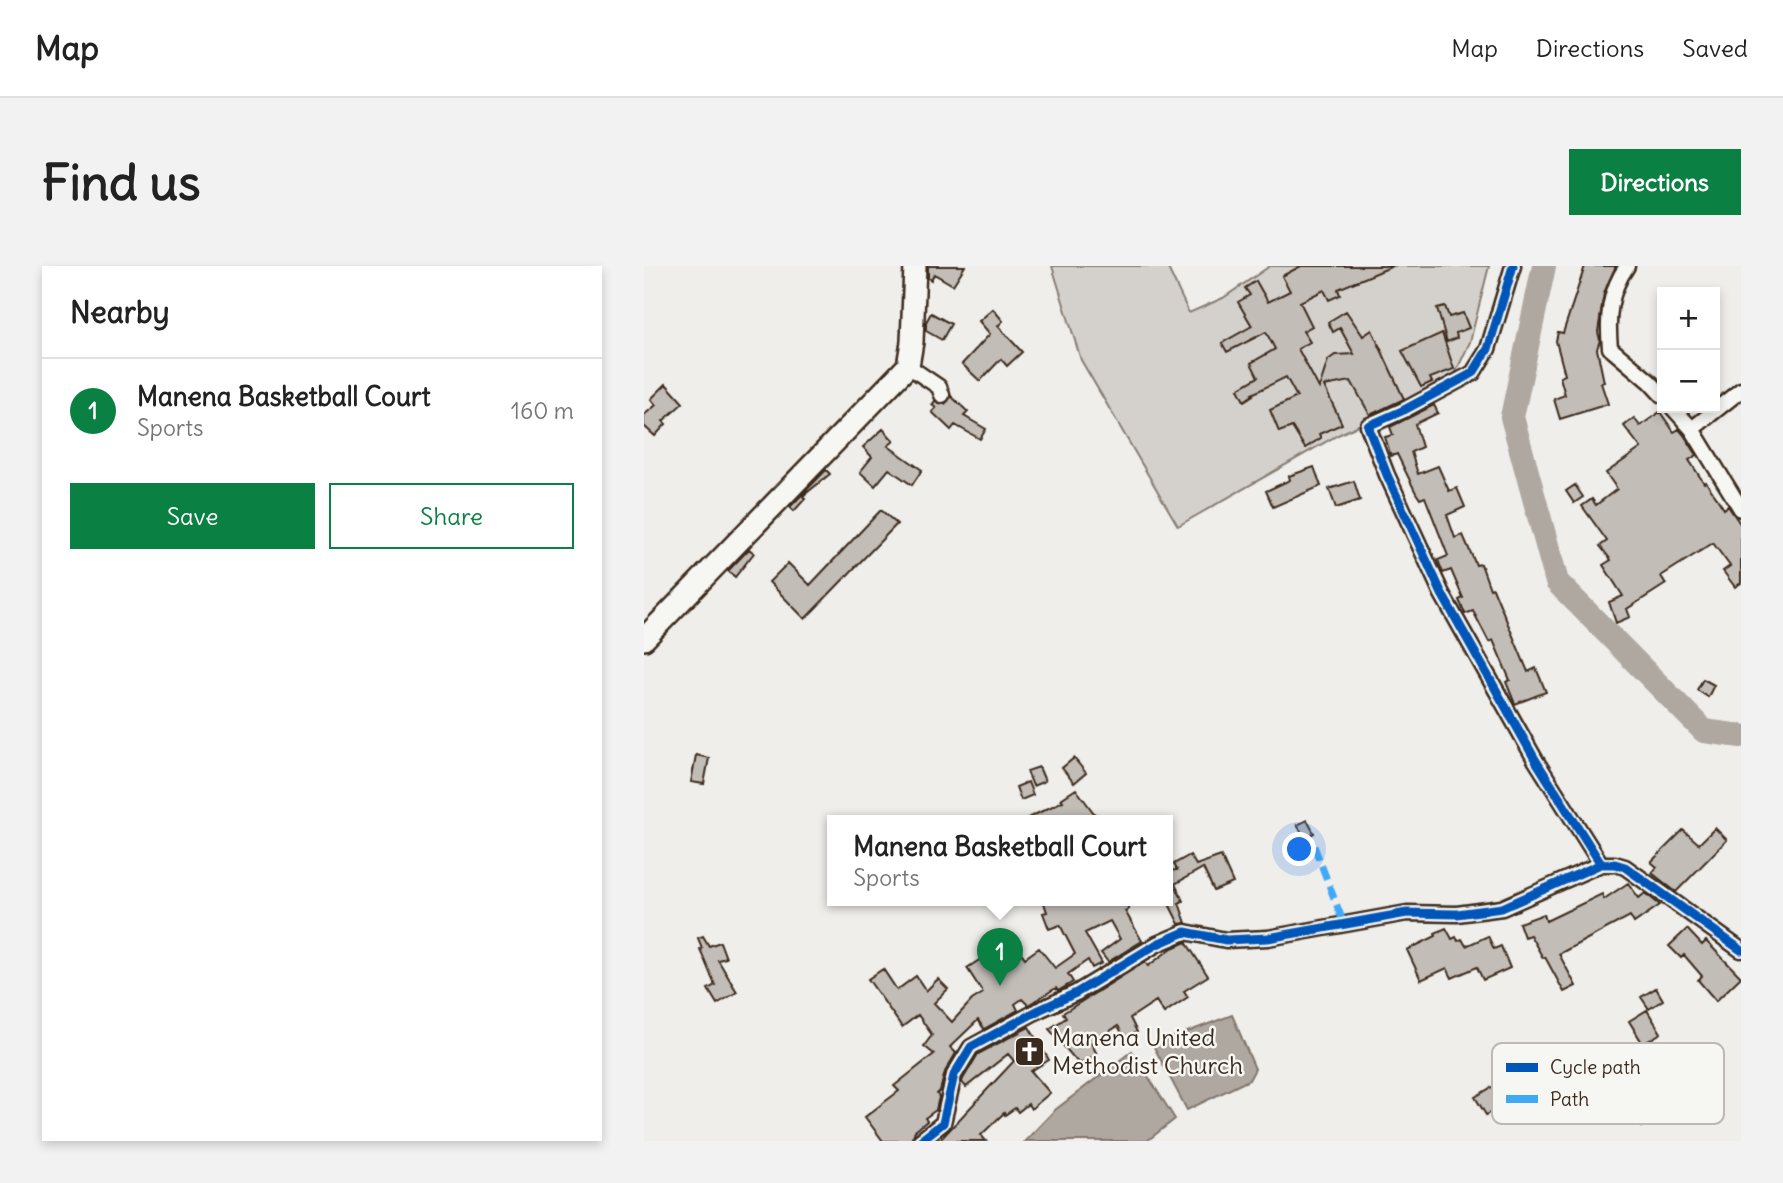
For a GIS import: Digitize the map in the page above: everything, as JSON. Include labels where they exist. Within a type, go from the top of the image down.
[{"type":"street","points":[[644,639],[908,366],[912,342],[915,266]]},
{"type":"street","points":[[1513,266],[1488,349],[1473,373],[1368,426],[1392,486],[1442,594],[1536,761],[1601,864]]},
{"type":"street","points":[[1628,266],[1618,279],[1607,320],[1610,348],[1657,390]]},
{"type":"street","points":[[908,366],[939,387],[942,395]]},
{"type":"street","points":[[1692,429],[1741,390]]},
{"type":"street","points":[[1678,413],[1692,429],[1741,509]]},
{"type":"street","points":[[920,1141],[943,1122],[954,1075],[971,1047],[1038,1010],[1076,993],[1157,944],[1185,932],[1226,940],[1268,938],[1407,914],[1457,914],[1502,908],[1601,864],[1615,864],[1625,867],[1741,950]]},
{"type":"shaded area","points":[[1052,266],[1167,266],[1189,313],[1223,298],[1270,266],[1489,266],[1470,342],[1455,374],[1338,435],[1178,526],[1081,360]]},
{"type":"shaded area","points":[[1232,1015],[1255,1069],[1249,1080],[1187,1110],[1153,1045]]},
{"type":"shaded area","points":[[1132,1051],[1175,1119],[1147,1141],[1025,1141],[1055,1110]]},
{"type":"building","points":[[928,266],[965,266],[953,285],[934,274],[931,280],[928,278]]},
{"type":"building","points":[[1301,266],[1393,266],[1338,289],[1340,295],[1329,300],[1324,290],[1300,302],[1312,326],[1303,331],[1310,342],[1298,349],[1319,388],[1328,360],[1335,355],[1354,354],[1340,328],[1333,332],[1328,322],[1346,311],[1363,336],[1372,330],[1404,399],[1370,415],[1351,381],[1324,386],[1342,424],[1319,434],[1321,438],[1305,448],[1292,427],[1279,432],[1270,410],[1297,397],[1286,377],[1252,394],[1244,401],[1238,389],[1258,377],[1251,363],[1275,349],[1266,332],[1227,352],[1222,343],[1252,326],[1238,302],[1250,295],[1245,288],[1256,281],[1268,302],[1290,291],[1282,276]]},
{"type":"building","points":[[1585,266],[1616,266],[1604,293],[1597,349],[1604,382],[1601,383],[1608,404],[1560,419],[1554,399],[1565,395],[1560,377],[1565,375],[1556,341],[1558,332],[1563,333]]},
{"type":"building","points":[[1445,306],[1449,317],[1463,313],[1469,328],[1456,333],[1457,338],[1447,342],[1437,308]]},
{"type":"building","points":[[993,309],[1003,321],[998,326],[1022,352],[1007,366],[1001,359],[980,381],[962,364],[990,334],[979,321]]},
{"type":"building","points":[[931,313],[951,324],[942,340],[926,331],[926,322]]},
{"type":"building","points":[[1442,333],[1454,369],[1430,378],[1432,382],[1421,387],[1402,351]]},
{"type":"building","points":[[666,384],[683,403],[663,421],[666,424],[655,436],[644,426],[644,415],[656,405],[651,399]]},
{"type":"building","points":[[951,396],[968,412],[964,416],[986,429],[980,439],[955,425],[951,430],[932,412],[936,408],[932,405],[935,401],[945,404]]},
{"type":"building","points":[[1434,405],[1438,413],[1415,424],[1422,447],[1411,452],[1418,474],[1438,466],[1449,491],[1457,488],[1465,507],[1447,515],[1455,538],[1463,535],[1476,565],[1481,564],[1528,672],[1536,668],[1546,692],[1515,704],[1506,682],[1510,680],[1493,640],[1489,642],[1473,611],[1465,614],[1459,600],[1463,598],[1451,570],[1443,573],[1438,560],[1448,556],[1425,497],[1420,499],[1416,493],[1397,454],[1391,456],[1385,437],[1393,435],[1390,427]]},
{"type":"building","points":[[1661,413],[1674,432],[1679,429],[1697,455],[1689,460],[1724,509],[1728,506],[1741,525],[1741,583],[1735,587],[1723,571],[1730,566],[1713,543],[1661,576],[1666,584],[1627,609],[1630,617],[1616,623],[1609,602],[1623,596],[1603,565],[1611,560],[1600,546],[1607,541],[1582,506],[1592,499],[1596,505],[1617,489],[1606,473],[1641,448],[1624,426],[1634,418],[1640,426]]},
{"type":"building","points":[[883,429],[894,441],[888,446],[922,470],[912,485],[889,469],[875,486],[860,472],[872,457],[863,447]]},
{"type":"building","points":[[1314,467],[1321,486],[1273,507],[1266,491],[1290,480],[1289,476]]},
{"type":"building","points":[[826,470],[830,474],[803,496],[805,499],[794,511],[790,507]]},
{"type":"building","points":[[1354,481],[1360,500],[1336,508],[1329,489]]},
{"type":"building","points":[[1575,485],[1583,497],[1574,503],[1566,491]]},
{"type":"building","points":[[881,510],[897,524],[805,619],[769,582],[788,563],[810,585]]},
{"type":"building","points":[[749,549],[754,553],[735,577],[728,571]]},
{"type":"building","points":[[1703,679],[1714,685],[1708,697],[1697,690]]},
{"type":"building","points":[[696,755],[709,758],[704,784],[691,782]]},
{"type":"building","points":[[1074,758],[1086,773],[1074,783],[1062,768]]},
{"type":"building","points":[[1039,767],[1045,781],[1033,786],[1027,771]]},
{"type":"building","points":[[1028,782],[1033,795],[1021,800],[1016,787]]},
{"type":"building","points":[[1076,789],[1095,815],[1034,815],[1063,801],[1061,799]]},
{"type":"building","points":[[1307,820],[1314,833],[1305,838],[1297,825]]},
{"type":"building","points":[[1715,828],[1727,840],[1676,892],[1652,873],[1657,867],[1651,862],[1683,830],[1699,844]]},
{"type":"building","points":[[1190,855],[1196,865],[1221,856],[1233,883],[1214,891],[1203,868],[1175,884],[1183,901],[1179,903],[1186,923],[1179,924],[1170,906],[1173,906],[1173,870],[1177,870],[1174,864]]},
{"type":"building","points":[[1628,883],[1639,898],[1645,893],[1660,905],[1634,923],[1630,916],[1559,954],[1576,986],[1564,992],[1530,935],[1524,937],[1519,923],[1544,914],[1546,921],[1602,894],[1604,899]]},
{"type":"building","points":[[1045,906],[1127,906],[1129,909],[1125,911],[1142,941],[1108,962],[1101,953],[1120,939],[1110,921],[1085,933],[1102,963],[1092,968],[1088,960],[1068,974],[1073,982],[1058,991],[1056,988],[1028,1005],[1022,999],[1015,1004],[1018,1010],[984,1029],[978,1020],[950,1047],[956,1053],[937,1094],[939,1097],[936,1110],[925,1118],[927,1121],[915,1131],[911,1141],[883,1141],[865,1117],[899,1091],[894,1086],[934,1054],[924,1046],[932,1035],[918,1015],[902,1027],[868,979],[883,969],[897,990],[916,976],[926,991],[938,979],[948,989],[934,1003],[952,1022],[972,1000],[983,993],[967,968],[998,948],[1003,957],[1017,947],[1025,958],[1039,948],[1055,968],[1075,954],[1060,925],[1049,929],[1043,913],[1047,912]]},
{"type":"building","points":[[1446,928],[1452,939],[1462,939],[1466,946],[1488,936],[1494,949],[1501,946],[1510,968],[1483,980],[1477,967],[1452,978],[1447,968],[1421,980],[1407,950]]},
{"type":"building","points":[[1687,929],[1702,945],[1706,941],[1741,977],[1716,1001],[1698,980],[1702,976],[1684,955],[1681,958],[1669,946]]},
{"type":"building","points":[[703,936],[709,946],[720,942],[726,958],[718,960],[737,992],[717,1004],[708,989],[715,985],[700,949],[702,948],[698,938]]},
{"type":"building","points":[[1186,942],[1208,976],[1184,991],[1188,997],[1164,1013],[1156,1001],[1130,1018],[1137,1032],[1125,1038],[1118,1026],[1091,1043],[1097,1054],[1079,1064],[1049,1029],[1066,1018],[1063,1013],[1145,962],[1148,966],[1172,948]]},
{"type":"building","points":[[1656,988],[1663,1000],[1649,1009],[1641,997]]},
{"type":"building","points":[[1647,1010],[1661,1033],[1642,1043],[1629,1021]]},
{"type":"building","points":[[1029,1027],[1049,1060],[1031,1071],[1050,1093],[1031,1109],[1028,1104],[1018,1112],[1015,1108],[1005,1115],[1004,1113],[981,1135],[986,1141],[939,1141],[1014,1061],[1008,1054],[966,1087],[963,1079],[978,1054]]},
{"type":"building","points":[[1492,1087],[1492,1112],[1486,1115],[1475,1097]]},
{"type":"waterway","points":[[1544,266],[1512,417],[1557,582],[1704,731],[1741,736]]},
{"type":"marked path","points":[[1314,846],[1344,924]]},
{"type":"cycle path","points":[[1513,266],[1488,349],[1473,373],[1368,426],[1387,475],[1442,594],[1536,761],[1601,864]]},
{"type":"cycle path","points":[[920,1141],[943,1123],[954,1075],[971,1047],[1076,993],[1157,944],[1185,932],[1226,940],[1268,938],[1407,913],[1457,914],[1502,908],[1601,864],[1615,864],[1625,867],[1741,950]]},
{"type":"place","name":"Manena Basketball Court","points":[[1000,986]]},
{"type":"place","name":"Manena United Methodist Church","points":[[1029,1051]]}]
